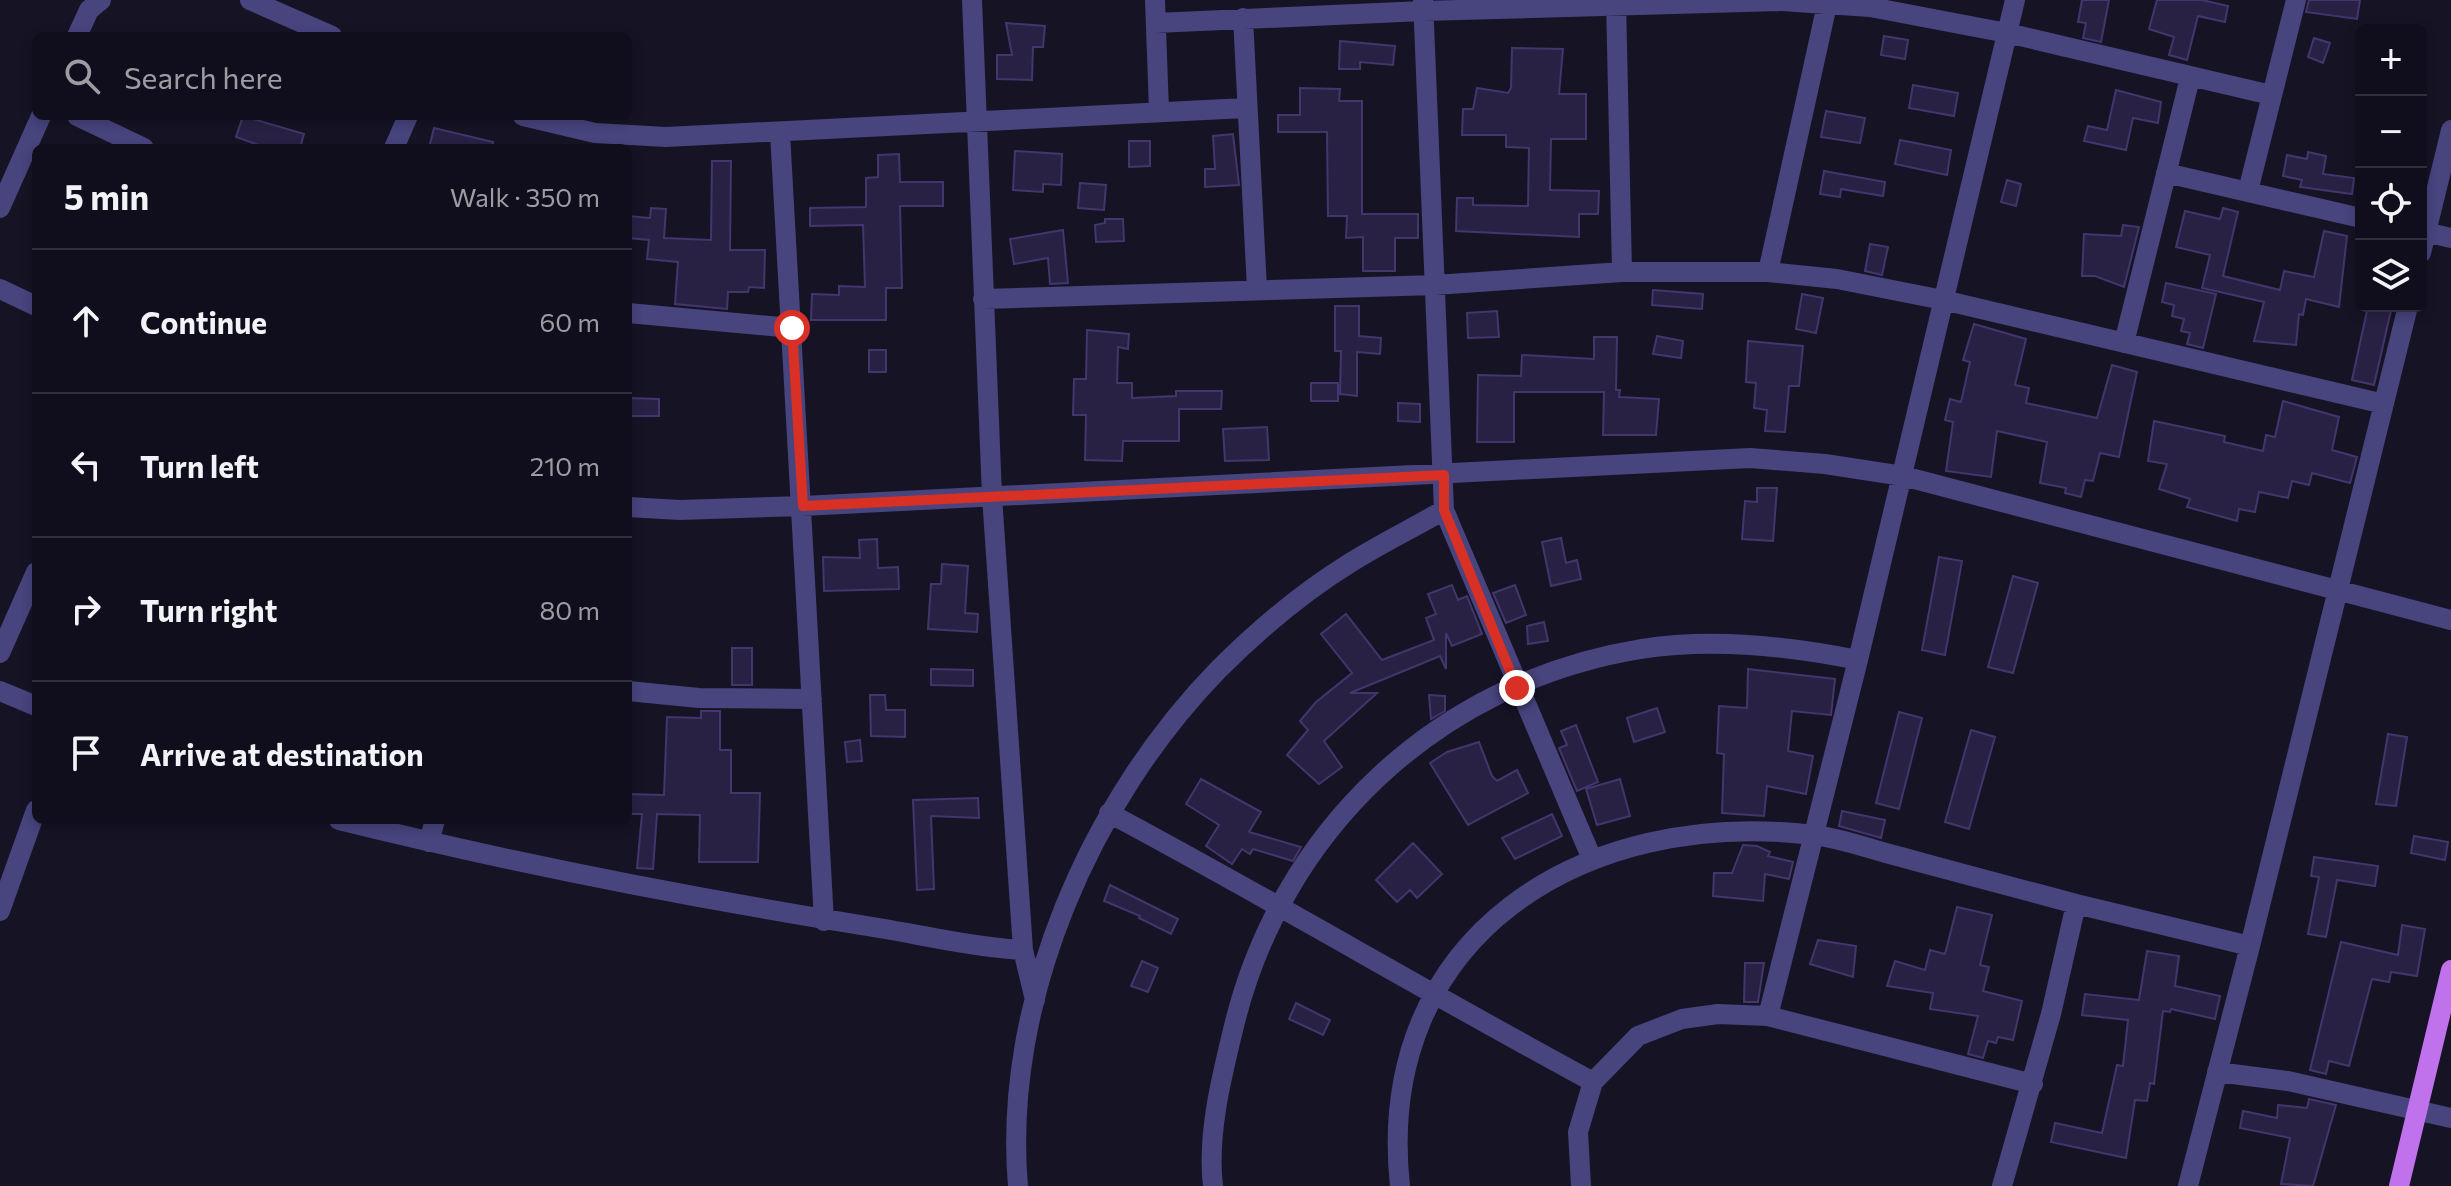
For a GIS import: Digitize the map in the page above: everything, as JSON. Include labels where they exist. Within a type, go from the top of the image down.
[{"type":"main road","points":[[2399,1186],[2451,970]]},
{"type":"street","points":[[79,32],[89,10],[101,0]]},
{"type":"street","points":[[250,0],[323,32]]},
{"type":"street","points":[[972,0],[992,496],[1023,950],[1035,1000]]},
{"type":"street","points":[[1155,0],[1159,111]]},
{"type":"street","points":[[1768,1016],[1816,835],[2015,0]]},
{"type":"street","points":[[2248,191],[2296,0]]},
{"type":"street","points":[[1616,2],[1622,272]]},
{"type":"street","points":[[1156,23],[1423,5],[1828,2],[2007,33],[2271,95]]},
{"type":"street","points":[[1768,272],[1828,2]]},
{"type":"street","points":[[1423,5],[1444,510],[1592,859]]},
{"type":"street","points":[[1243,18],[1245,108],[1257,289]]},
{"type":"street","points":[[2124,343],[2190,78]]},
{"type":"street","points":[[542,120],[609,134],[666,137],[975,124],[1245,108]]},
{"type":"street","points":[[0,208],[39,120]]},
{"type":"street","points":[[85,120],[136,144]]},
{"type":"street","points":[[396,144],[406,120]]},
{"type":"street","points":[[2427,223],[2451,130]]},
{"type":"street","points":[[780,133],[824,921]]},
{"type":"street","points":[[2166,173],[2355,217]]},
{"type":"street","points":[[2427,239],[2451,238]]},
{"type":"street","points":[[983,299],[1435,285],[1622,272],[1768,272],[1837,279],[1943,300],[2384,404]]},
{"type":"street","points":[[0,289],[32,304]]},
{"type":"street","points":[[2188,1186],[2340,591],[2407,312]]},
{"type":"street","points":[[632,313],[792,328]]},
{"type":"street","points":[[632,507],[680,510],[803,506],[1750,458],[1825,464],[1903,476],[2451,620]]},
{"type":"street","points":[[1018,1186],[1020,1088],[1035,1000],[1061,914],[1109,813],[1161,735],[1219,670],[1283,613],[1348,564],[1444,510]]},
{"type":"street","points":[[0,653],[32,581]]},
{"type":"street","points":[[1213,1186],[1218,1111],[1231,1036],[1242,991],[1278,903],[1345,808],[1389,765],[1437,730],[1544,675],[1641,649],[1710,644],[1816,651],[1858,660]]},
{"type":"street","points":[[0,691],[32,704]]},
{"type":"street","points":[[632,691],[699,698],[812,699]]},
{"type":"street","points":[[1109,813],[1278,903],[1432,995],[1593,1082]]},
{"type":"street","points":[[0,911],[32,821]]},
{"type":"street","points":[[355,824],[429,842],[824,921],[986,948],[1023,950]]},
{"type":"street","points":[[429,842],[434,824]]},
{"type":"street","points":[[1400,1186],[1397,1135],[1401,1097],[1416,1031],[1432,995],[1484,928],[1543,882],[1592,859],[1634,845],[1704,833],[1816,835],[2076,904],[2250,946]]},
{"type":"street","points":[[2002,1186],[2033,1084],[2076,904]]},
{"type":"street","points":[[1581,1186],[1578,1132],[1593,1082],[1604,1067],[1650,1029],[1682,1019],[1718,1014],[1768,1016],[2033,1084]]},
{"type":"street","points":[[2217,1072],[2288,1081],[2451,1118]]},
{"type":"building","points":[[2082,0],[2109,0],[2101,42],[2083,38],[2086,23],[2078,22]]},
{"type":"building","points":[[2157,0],[2202,0],[2228,6],[2225,22],[2198,16],[2187,60],[2169,55],[2174,37],[2149,29]]},
{"type":"building","points":[[2309,0],[2360,0],[2357,19],[2306,12]]},
{"type":"building","points":[[1006,23],[1045,26],[1043,47],[1033,47],[1032,80],[997,79],[997,55],[1012,55]]},
{"type":"building","points":[[1884,36],[1908,40],[1905,59],[1881,55]]},
{"type":"building","points":[[2314,38],[2330,43],[2323,63],[2308,57]]},
{"type":"building","points":[[1340,41],[1395,46],[1393,65],[1360,62],[1360,69],[1339,69]]},
{"type":"building","points":[[1512,48],[1563,49],[1559,94],[1586,94],[1586,139],[1551,139],[1550,190],[1599,191],[1598,214],[1579,214],[1579,237],[1456,231],[1457,198],[1473,198],[1473,205],[1528,206],[1529,148],[1506,147],[1506,135],[1462,135],[1463,109],[1473,109],[1477,88],[1508,93],[1511,88]]},
{"type":"building","points":[[1913,85],[1958,93],[1954,116],[1909,108]]},
{"type":"building","points":[[1300,88],[1340,89],[1339,101],[1362,101],[1362,214],[1418,214],[1418,238],[1395,238],[1395,271],[1363,271],[1363,237],[1346,238],[1347,216],[1328,216],[1327,132],[1278,132],[1278,115],[1300,115]]},
{"type":"building","points":[[2116,90],[2161,102],[2158,123],[2133,118],[2126,150],[2084,141],[2088,126],[2107,130]]},
{"type":"building","points":[[1826,111],[1865,118],[1860,143],[1821,137]]},
{"type":"building","points":[[242,120],[257,120],[304,134],[301,144],[256,144],[236,137]]},
{"type":"building","points":[[434,128],[493,142],[493,144],[430,144]]},
{"type":"building","points":[[1233,134],[1239,185],[1205,187],[1205,169],[1215,169],[1213,136]]},
{"type":"building","points":[[1900,140],[1951,150],[1947,175],[1895,164]]},
{"type":"building","points":[[1129,141],[1150,141],[1150,166],[1129,167]]},
{"type":"building","points":[[1015,151],[1062,154],[1061,185],[1043,184],[1043,192],[1013,190]]},
{"type":"building","points":[[2308,152],[2326,156],[2323,174],[2354,178],[2352,194],[2300,187],[2302,180],[2283,176],[2287,155],[2307,159]]},
{"type":"building","points":[[899,154],[900,182],[943,182],[943,206],[900,206],[902,288],[886,288],[886,320],[811,320],[812,294],[839,295],[839,286],[865,287],[863,225],[810,226],[810,208],[866,207],[866,178],[878,177],[878,155]]},
{"type":"building","points":[[712,161],[731,161],[730,250],[765,250],[764,288],[749,287],[748,292],[728,292],[727,309],[675,304],[678,262],[647,259],[649,240],[632,238],[632,216],[650,218],[651,208],[666,209],[664,238],[711,240]]},
{"type":"building","points":[[1824,171],[1885,182],[1883,196],[1841,189],[1840,197],[1820,194]]},
{"type":"building","points":[[2007,180],[2021,184],[2016,206],[2001,202]]},
{"type":"building","points":[[1080,183],[1106,185],[1104,210],[1078,208]]},
{"type":"building","points":[[2223,208],[2238,212],[2223,276],[2280,290],[2284,271],[2314,277],[2324,231],[2347,236],[2339,307],[2306,299],[2303,315],[2299,314],[2296,345],[2254,341],[2264,302],[2202,288],[2210,255],[2176,247],[2185,211],[2220,219]]},
{"type":"building","points":[[1105,219],[1123,219],[1124,241],[1096,242],[1095,225],[1105,223]]},
{"type":"building","points":[[2123,225],[2139,227],[2124,287],[2095,276],[2082,276],[2084,234],[2121,236]]},
{"type":"building","points":[[1063,230],[1068,283],[1050,284],[1048,258],[1014,264],[1010,239]]},
{"type":"building","points":[[1870,244],[1888,247],[1882,275],[1865,271]]},
{"type":"building","points":[[2166,283],[2216,294],[2203,348],[2187,344],[2190,333],[2181,331],[2184,319],[2172,316],[2174,305],[2162,302]]},
{"type":"building","points":[[1653,290],[1703,294],[1702,309],[1652,305]]},
{"type":"building","points":[[1802,294],[1823,298],[1816,333],[1796,329]]},
{"type":"building","points":[[1335,306],[1359,306],[1359,336],[1381,338],[1380,354],[1357,352],[1357,396],[1340,394],[1341,351],[1335,351]]},
{"type":"building","points":[[1497,311],[1499,337],[1468,338],[1467,313]]},
{"type":"building","points":[[2367,312],[2391,312],[2374,385],[2352,380]]},
{"type":"building","points":[[1974,324],[2026,339],[2015,385],[2029,388],[2026,403],[2097,418],[2112,365],[2137,372],[2119,457],[2100,453],[2093,481],[2085,480],[2081,497],[2065,493],[2066,488],[2040,483],[2047,442],[1997,431],[1991,477],[1946,471],[1953,422],[1945,420],[1950,399],[1961,402],[1970,362],[1963,360]]},
{"type":"building","points":[[1087,330],[1129,334],[1128,349],[1118,347],[1117,383],[1132,383],[1132,398],[1176,396],[1176,391],[1222,391],[1221,409],[1179,409],[1179,441],[1123,441],[1122,461],[1085,460],[1086,415],[1073,415],[1074,379],[1086,379]]},
{"type":"building","points":[[1657,336],[1683,341],[1681,358],[1653,354]]},
{"type":"building","points":[[1594,337],[1617,337],[1616,390],[1620,390],[1619,397],[1659,399],[1656,435],[1603,435],[1604,392],[1514,392],[1514,442],[1477,442],[1478,375],[1521,376],[1522,355],[1594,359]]},
{"type":"building","points":[[1748,341],[1803,346],[1799,386],[1789,386],[1785,432],[1765,431],[1767,410],[1754,408],[1756,383],[1746,382]]},
{"type":"building","points":[[869,350],[886,350],[886,372],[869,372]]},
{"type":"building","points":[[1311,383],[1338,383],[1338,401],[1311,401]]},
{"type":"building","points":[[632,398],[659,399],[659,416],[632,416]]},
{"type":"building","points":[[2283,401],[2339,417],[2332,450],[2357,457],[2350,483],[2312,473],[2309,485],[2292,481],[2288,498],[2259,492],[2255,512],[2239,509],[2237,521],[2187,507],[2190,499],[2159,489],[2167,464],[2148,461],[2154,421],[2225,436],[2224,442],[2263,451],[2266,435],[2275,437]]},
{"type":"building","points":[[1398,403],[1420,404],[1420,422],[1398,421]]},
{"type":"building","points":[[1267,427],[1269,460],[1225,461],[1223,429]]},
{"type":"building","points":[[1757,488],[1777,488],[1773,541],[1742,539],[1745,501],[1757,502]]},
{"type":"building","points":[[1561,538],[1566,563],[1577,560],[1581,579],[1551,586],[1542,542]]},
{"type":"building","points":[[877,539],[878,568],[898,567],[899,589],[824,591],[823,557],[860,558],[859,540]]},
{"type":"building","points":[[1939,557],[1962,561],[1945,655],[1922,650]]},
{"type":"building","points":[[942,564],[968,566],[965,613],[978,614],[977,632],[928,629],[931,584],[941,584]]},
{"type":"building","points":[[2013,576],[2038,583],[2013,673],[1988,667]]},
{"type":"building","points":[[1452,585],[1458,600],[1467,596],[1482,634],[1452,646],[1446,633],[1446,669],[1440,656],[1350,693],[1377,693],[1324,741],[1342,767],[1319,784],[1287,755],[1308,730],[1300,721],[1316,702],[1352,673],[1321,634],[1346,614],[1382,660],[1434,640],[1426,618],[1436,614],[1428,594]]},
{"type":"building","points":[[1515,585],[1526,615],[1506,623],[1493,593]]},
{"type":"building","points":[[1544,622],[1548,641],[1528,644],[1527,626]]},
{"type":"building","points":[[732,648],[752,648],[752,685],[732,685]]},
{"type":"building","points":[[931,669],[973,670],[973,686],[931,685]]},
{"type":"building","points":[[1748,669],[1835,679],[1831,715],[1792,711],[1788,751],[1813,756],[1806,794],[1767,786],[1764,816],[1722,813],[1724,754],[1717,753],[1719,706],[1747,708]]},
{"type":"building","points":[[870,695],[885,695],[886,710],[905,710],[905,737],[871,736]]},
{"type":"building","points":[[1429,695],[1445,696],[1445,711],[1431,719]]},
{"type":"building","points":[[1657,708],[1665,732],[1634,742],[1627,718]]},
{"type":"building","points":[[701,711],[720,711],[720,750],[731,750],[731,793],[760,793],[758,862],[699,862],[700,815],[657,814],[653,869],[637,868],[642,814],[632,814],[632,794],[664,795],[667,717],[701,718]]},
{"type":"building","points":[[1899,712],[1922,718],[1899,809],[1876,803]]},
{"type":"building","points":[[1576,725],[1598,782],[1577,791],[1559,748],[1567,745],[1561,731]]},
{"type":"building","points":[[1971,730],[1995,737],[1969,829],[1945,822]]},
{"type":"building","points":[[2388,734],[2407,737],[2396,806],[2376,804]]},
{"type":"building","points":[[860,740],[862,761],[847,762],[845,742]]},
{"type":"building","points":[[1479,742],[1492,776],[1497,781],[1517,770],[1528,793],[1468,825],[1430,763],[1447,752]]},
{"type":"building","points":[[1201,779],[1261,812],[1249,832],[1301,847],[1293,861],[1253,849],[1250,854],[1242,849],[1232,864],[1206,846],[1219,825],[1186,804]]},
{"type":"building","points":[[1620,779],[1630,816],[1597,825],[1586,789]]},
{"type":"building","points":[[978,798],[979,818],[931,816],[934,889],[917,890],[913,800]]},
{"type":"building","points":[[1842,811],[1885,820],[1881,838],[1839,826]]},
{"type":"building","points":[[1552,814],[1562,836],[1515,859],[1502,838]]},
{"type":"building","points":[[2414,836],[2448,842],[2445,860],[2411,853]]},
{"type":"building","points":[[1413,843],[1442,874],[1417,898],[1410,890],[1397,902],[1376,880]]},
{"type":"building","points":[[1743,845],[1757,846],[1770,852],[1768,856],[1793,862],[1789,879],[1765,874],[1763,901],[1713,896],[1714,873],[1732,873]]},
{"type":"building","points":[[2314,857],[2378,866],[2375,886],[2337,880],[2326,937],[2308,934],[2319,877],[2311,876]]},
{"type":"building","points":[[1110,885],[1178,919],[1171,934],[1140,916],[1104,901]]},
{"type":"building","points":[[1957,907],[1992,915],[1980,965],[1989,967],[1983,991],[2022,1001],[2013,1040],[1998,1037],[1996,1043],[1988,1041],[1983,1058],[1968,1054],[1978,1016],[1930,1009],[1933,993],[1887,986],[1895,961],[1925,970],[1930,950],[1945,954]]},
{"type":"building","points":[[2402,925],[2425,929],[2417,976],[2391,972],[2389,982],[2372,979],[2349,1066],[2329,1061],[2326,1074],[2310,1070],[2341,942],[2398,955]]},
{"type":"building","points":[[1818,940],[1856,946],[1853,977],[1810,964]]},
{"type":"building","points":[[2147,951],[2179,956],[2175,986],[2220,996],[2215,1019],[2171,1009],[2170,1012],[2163,1011],[2154,1084],[2150,1083],[2147,1101],[2135,1100],[2126,1158],[2051,1142],[2055,1123],[2102,1133],[2117,1065],[2123,1066],[2128,1020],[2082,1015],[2085,994],[2139,1000]]},
{"type":"building","points":[[1142,961],[1158,968],[1148,992],[1131,986]]},
{"type":"building","points":[[1745,963],[1764,963],[1758,1002],[1744,1002]]},
{"type":"building","points":[[1296,1003],[1330,1020],[1323,1035],[1289,1019]]},
{"type":"building","points":[[2309,1099],[2336,1105],[2313,1186],[2281,1184],[2290,1138],[2240,1128],[2243,1111],[2277,1118],[2278,1105],[2307,1108]]},
{"type":"route","points":[[792,328],[803,506],[1444,475],[1444,510],[1517,688]]}]
